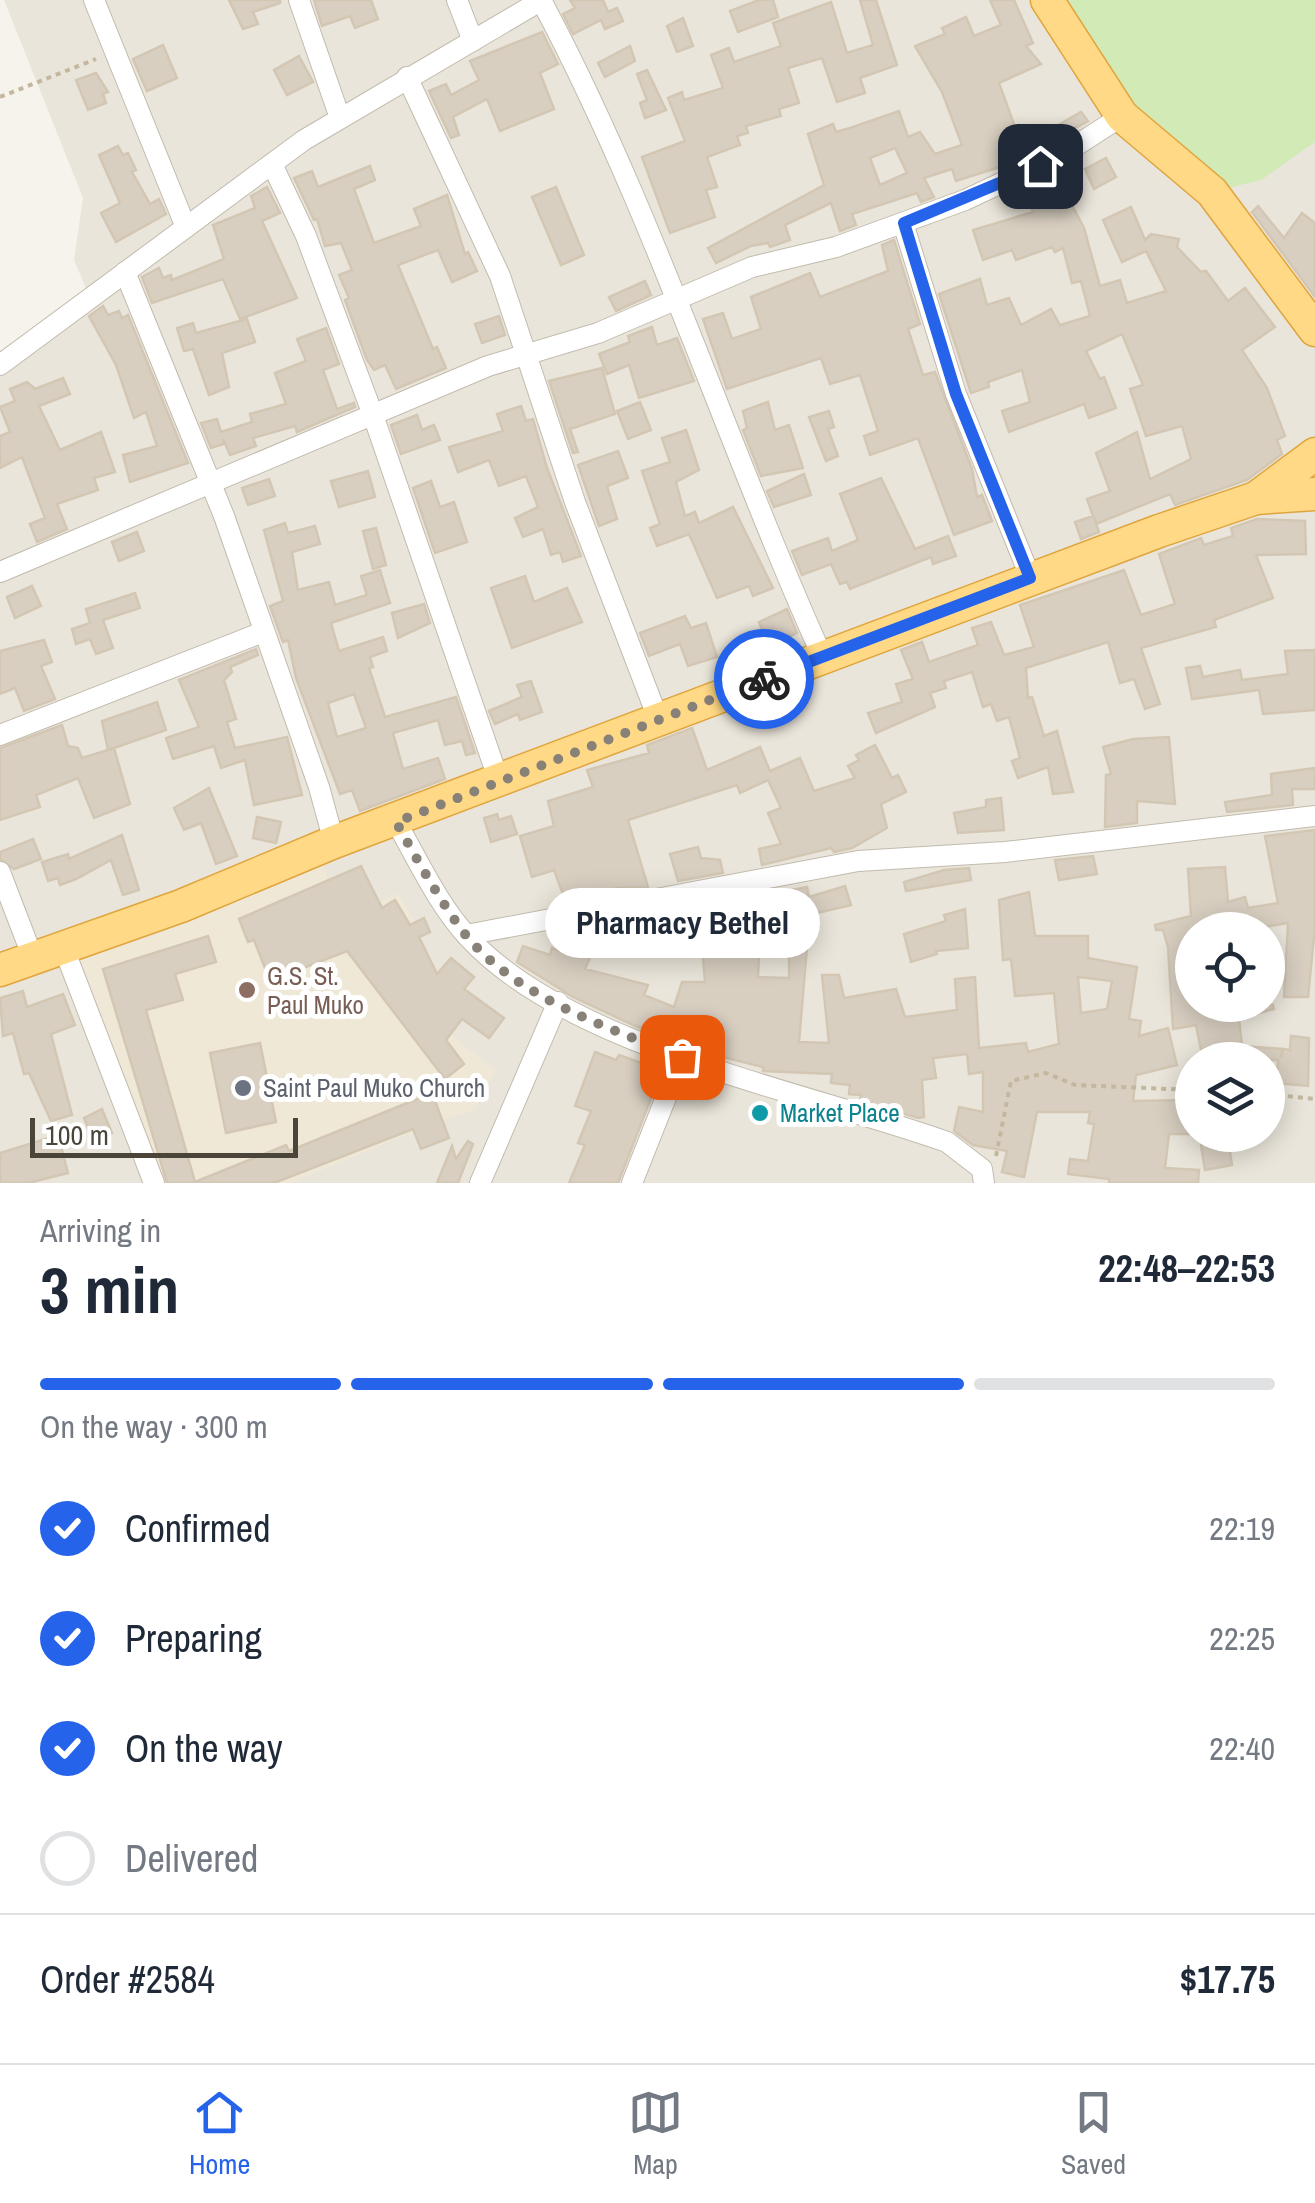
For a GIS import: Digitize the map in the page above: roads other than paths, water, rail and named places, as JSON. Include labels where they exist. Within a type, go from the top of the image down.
[{"type":"highway","points":[[1047,0],[1122,116],[1212,192],[1315,330]]},
{"type":"highway","points":[[1315,457],[1315,483]]},
{"type":"highway","points":[[0,970],[396,822],[822,656],[1256,498],[1315,457]]},
{"type":"highway","points":[[1256,498],[1315,494]]},
{"type":"street","points":[[94,0],[185,225]]},
{"type":"street","points":[[300,0],[340,118]]},
{"type":"street","points":[[457,0],[474,41]]},
{"type":"street","points":[[0,365],[185,225],[340,118],[542,0],[567,48],[676,300],[747,485],[822,656]]},
{"type":"street","points":[[407,77],[500,276],[575,502],[659,721]]},
{"type":"street","points":[[0,572],[488,366],[528,356],[752,267],[836,247],[904,223],[1016,178],[1122,116]]},
{"type":"street","points":[[272,164],[306,236],[373,415],[499,781]]},
{"type":"street","points":[[904,223],[956,394],[1030,578]]},
{"type":"street","points":[[125,272],[207,483],[224,516],[334,842]]},
{"type":"street","points":[[0,735],[263,632]]},
{"type":"street","points":[[466,935],[858,861],[1005,852],[1315,816]]},
{"type":"street","points":[[396,822],[466,935],[532,989],[682,1057],[947,1142],[987,1177]]},
{"type":"street","points":[[0,872],[32,958]]},
{"type":"street","points":[[64,948],[154,1183]]},
{"type":"street","points":[[480,1183],[558,1002]]},
{"type":"street","points":[[632,1183],[682,1057]]},
{"type":"place","name":"G.S. St. Paul Muko","points":[[247,990]]},
{"type":"place","name":"Pharmacy Bethel","points":[[682,1057]]},
{"type":"place","name":"Saint Paul Muko Church","points":[[243,1088]]},
{"type":"place","name":"Market Place","points":[[760,1113]]}]
